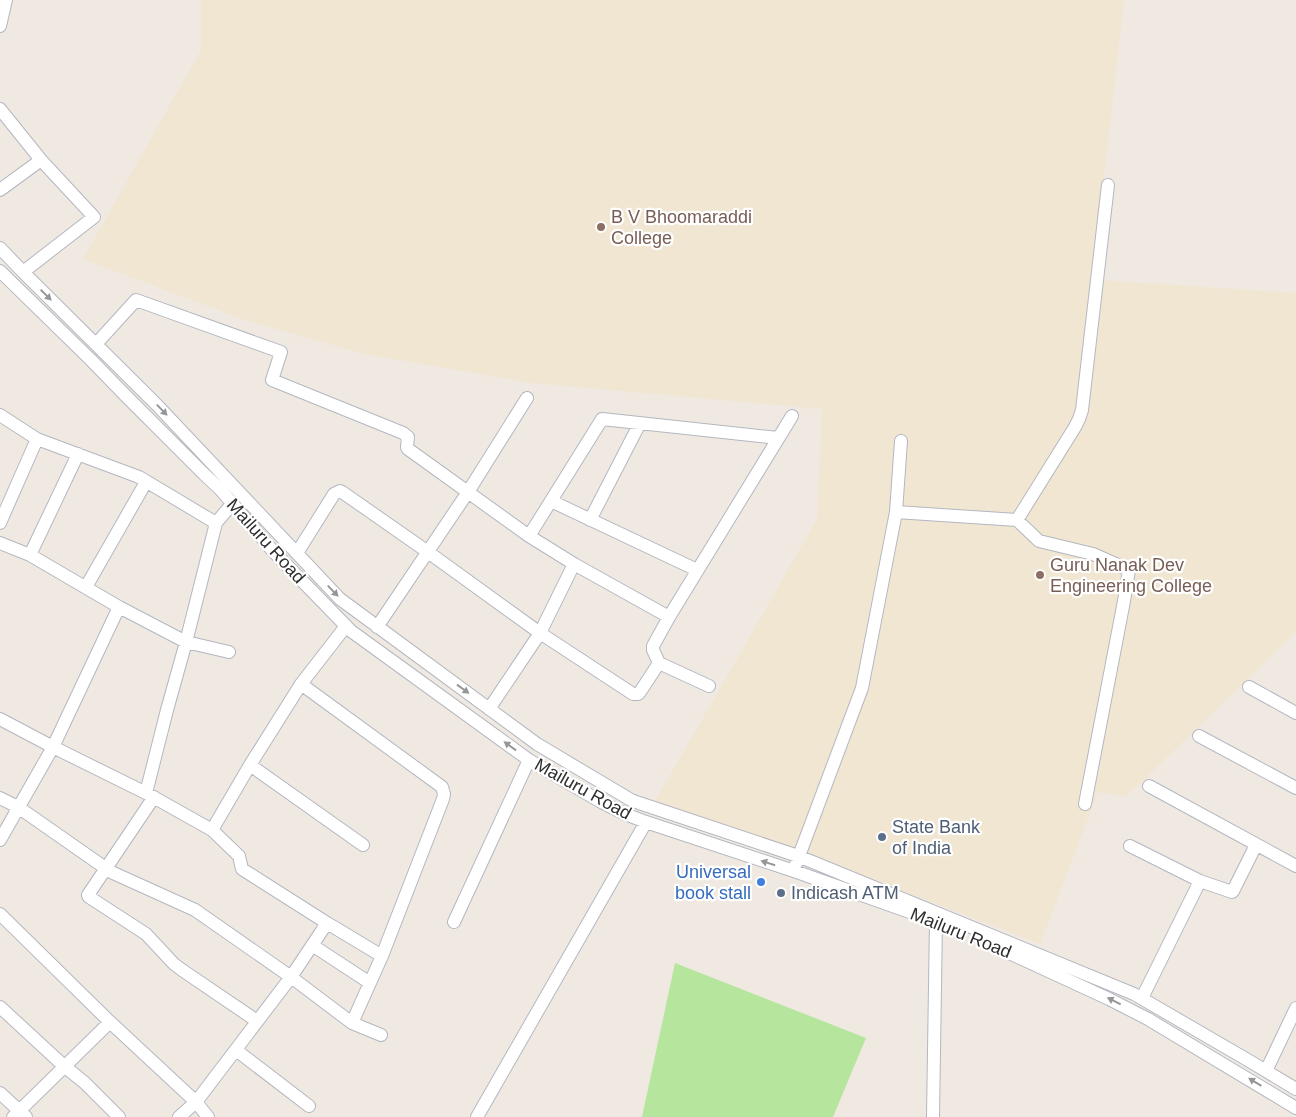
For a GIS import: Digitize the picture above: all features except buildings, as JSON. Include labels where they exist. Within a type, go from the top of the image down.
[{"type":"street","points":[[0,26],[6,0]]},
{"type":"street","points":[[0,109],[41,160],[94,218],[23,272]]},
{"type":"street","points":[[0,190],[41,160]]},
{"type":"street","points":[[1018,520],[1075,427],[1082,410],[1108,185]]},
{"type":"street","points":[[0,248],[157,405],[340,599],[489,709],[551,752],[631,800],[798,856],[1116,986],[1142,998],[1296,1089]]},
{"type":"street","name":"Mailuru Road","points":[[0,271],[206,475],[273,551],[346,626],[529,760],[625,814],[936,921],[1109,998],[1148,1019],[1296,1108]]},
{"type":"street","points":[[96,344],[136,300],[280,352],[272,380],[403,433],[408,437],[408,450],[529,536],[669,618]]},
{"type":"street","points":[[378,627],[468,492],[527,398]]},
{"type":"street","points":[[0,415],[37,438],[139,478],[216,522]]},
{"type":"street","points":[[709,686],[659,663],[653,646],[697,570],[792,416]]},
{"type":"street","points":[[529,536],[602,419],[778,438]]},
{"type":"street","points":[[590,520],[640,423]]},
{"type":"street","points":[[0,523],[37,438]]},
{"type":"street","points":[[794,871],[862,688],[896,512],[901,442]]},
{"type":"street","points":[[30,555],[78,454]]},
{"type":"street","points":[[86,587],[146,482]]},
{"type":"street","points":[[297,553],[334,494],[340,491],[540,633],[633,694],[640,692],[659,663]]},
{"type":"street","points":[[551,501],[697,570]]},
{"type":"street","points":[[232,504],[216,522],[167,710],[150,795],[88,895],[146,934],[182,970],[257,1021]]},
{"type":"street","points":[[896,512],[1018,520],[1039,541],[1093,554],[1129,570],[1085,804]]},
{"type":"street","points":[[0,543],[30,555],[119,607],[186,642],[229,652]]},
{"type":"street","points":[[489,709],[540,633],[574,564]]},
{"type":"street","points":[[0,840],[53,747],[119,607]]},
{"type":"street","points":[[212,830],[301,684],[346,626]]},
{"type":"street","points":[[301,684],[442,787],[444,794],[382,956],[352,1023]]},
{"type":"street","points":[[1249,687],[1296,713]]},
{"type":"street","points":[[0,719],[150,795],[212,830],[240,856],[242,869],[382,956]]},
{"type":"street","points":[[1199,736],[1296,788]]},
{"type":"street","points":[[454,922],[529,760]]},
{"type":"street","points":[[250,765],[364,845]]},
{"type":"street","points":[[1149,786],[1296,866]]},
{"type":"street","points":[[0,798],[18,806],[111,872],[195,910],[291,977],[352,1023],[381,1035]]},
{"type":"street","points":[[477,1117],[646,822]]},
{"type":"street","points":[[1130,846],[1200,881],[1229,892],[1233,890],[1256,844]]},
{"type":"street","points":[[1142,998],[1200,881]]},
{"type":"street","points":[[0,914],[110,1022],[196,1102],[208,1117]]},
{"type":"street","points":[[933,1117],[936,921]]},
{"type":"street","points":[[179,1117],[196,1102],[236,1050],[291,977],[327,923]]},
{"type":"street","points":[[312,945],[370,983]]},
{"type":"street","points":[[0,1007],[64,1066],[86,1083],[119,1117]]},
{"type":"street","points":[[1266,1071],[1296,1008]]},
{"type":"street","points":[[0,1093],[20,1115],[64,1066],[110,1022]]},
{"type":"street","points":[[236,1050],[309,1106]]},
{"type":"shaded area","points":[[201,0],[1124,0],[1102,194],[1099,280],[1296,293],[1296,632],[1126,797],[1098,792],[1040,944],[827,861],[655,801],[817,519],[822,409],[532,383],[365,354],[245,320],[83,259],[201,50]]},
{"type":"green space","points":[[675,963],[866,1038],[833,1117],[642,1117]]},
{"type":"place","name":"B V Bhoomaraddi College","points":[[601,227]]},
{"type":"place","name":"Guru Nanak Dev Engineering College","points":[[1040,575]]},
{"type":"place","name":"State Bank of India","points":[[882,837]]},
{"type":"place","name":"Universal book stall","points":[[761,882]]},
{"type":"place","name":"Indicash ATM","points":[[781,893]]}]
